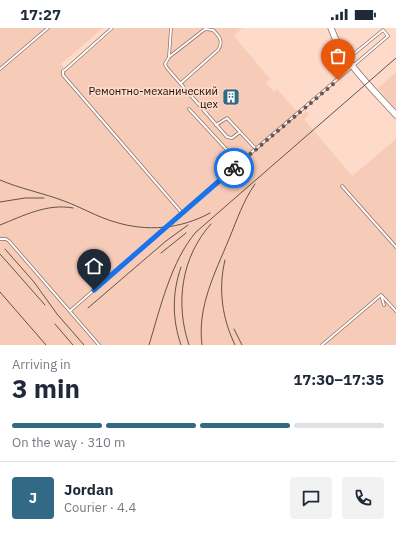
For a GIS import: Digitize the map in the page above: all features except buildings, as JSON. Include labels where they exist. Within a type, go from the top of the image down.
[{"type":"street","points":[[331,28],[338,44],[353,66],[396,115]]},
{"type":"lane","points":[[0,70],[48,28]]},
{"type":"lane","points":[[112,28],[63,71],[64,74],[182,213]]},
{"type":"lane","points":[[169,57],[171,28]]},
{"type":"lane","points":[[180,83],[218,50],[221,44],[220,39],[213,30],[205,29],[169,57],[166,61],[166,67],[227,137],[232,138],[240,132]]},
{"type":"lane","points":[[70,311],[239,163],[388,36],[382,30],[355,53]]},
{"type":"lane","points":[[189,109],[239,163]]},
{"type":"lane","points":[[216,125],[223,119],[227,118],[256,149]]},
{"type":"lane","points":[[342,186],[396,247]]},
{"type":"lane","points":[[0,238],[10,241],[99,345]]},
{"type":"lane","points":[[382,295],[384,305]]},
{"type":"lane","points":[[382,295],[396,311]]},
{"type":"lane","points":[[322,345],[382,295]]},
{"type":"shaded area","points":[[0,28],[103,28],[61,64],[67,71],[116,28],[242,28],[234,36],[270,79],[266,83],[274,92],[277,89],[301,116],[306,111],[309,114],[304,119],[352,176],[396,139],[396,345],[0,345]]},
{"type":"shaded area","points":[[396,72],[396,109],[378,88]]},
{"type":"railway","points":[[149,345],[162,301],[173,271],[187,244],[196,232],[396,58]]},
{"type":"railway","points":[[0,180],[64,201],[108,220],[139,227],[151,228],[176,226],[210,213]]},
{"type":"railway","points":[[202,345],[202,317],[208,290],[240,211],[255,184]]},
{"type":"railway","points":[[0,202],[25,198],[44,198]]},
{"type":"railway","points":[[0,225],[35,211],[54,207],[73,208]]},
{"type":"railway","points":[[189,345],[182,313],[184,282],[187,266],[193,251],[211,224]]},
{"type":"railway","points":[[88,308],[166,241],[188,225]]},
{"type":"railway","points":[[161,253],[186,233]]},
{"type":"railway","points":[[5,249],[34,282],[57,314],[84,345]]},
{"type":"railway","points":[[0,254],[45,305]]},
{"type":"railway","points":[[225,260],[222,282],[222,303],[227,324],[235,345]]},
{"type":"railway","points":[[181,267],[176,286],[174,306],[176,326],[181,345]]},
{"type":"railway","points":[[0,292],[46,345]]},
{"type":"railway","points":[[55,324],[73,345]]},
{"type":"railway","points":[[234,329],[242,345]]},
{"type":"way so far","points":[[234,168],[338,80]]},
{"type":"place","name":"Ремонтно-механический цех","points":[[231,97]]},
{"type":"route","points":[[94,290],[234,168]]}]
